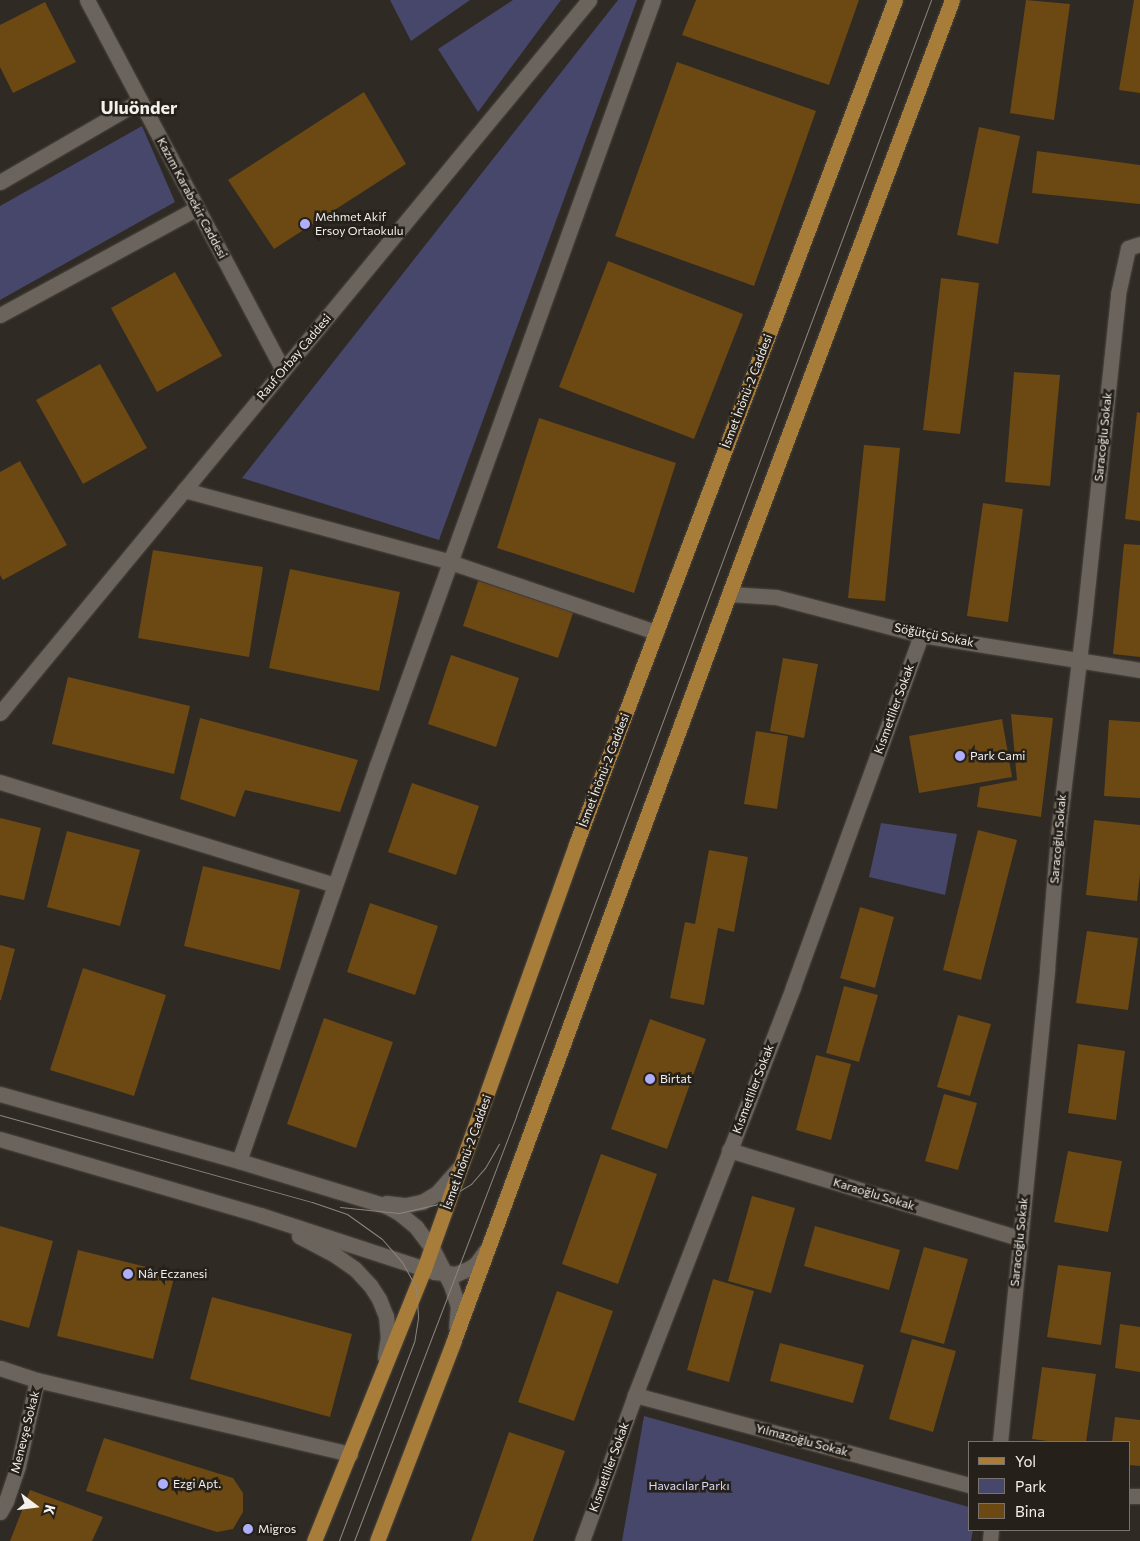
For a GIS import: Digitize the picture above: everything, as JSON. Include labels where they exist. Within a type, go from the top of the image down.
[{"type":"main road","name":"İsmet İnönü-2 Caddesi","points":[[314,1541],[432,1248],[539,944],[895,0]]},
{"type":"main road","points":[[377,1541],[490,1244],[729,594],[952,0]]},
{"type":"street","name":"Kazım Karabekir Caddesi","points":[[87,0],[284,370]]},
{"type":"street","name":"Rauf Orbay Caddesi","points":[[0,713],[588,0]]},
{"type":"street","points":[[239,1161],[450,562],[653,0]]},
{"type":"street","points":[[0,182],[140,100]]},
{"type":"street","points":[[0,315],[197,208]]},
{"type":"street","name":"Saracoğlu Sokak","points":[[1000,1441],[1047,969],[1058,834],[1118,294],[1128,248],[1139,244]]},
{"type":"street","points":[[184,490],[450,562],[656,632]]},
{"type":"street","name":"Söğütçü Sokak","points":[[729,594],[776,596],[921,635],[1140,670]]},
{"type":"street","name":"Kısmetliler Sokak","points":[[582,1541],[635,1395],[792,987],[921,635]]},
{"type":"street","points":[[0,782],[335,885]]},
{"type":"street","points":[[0,1094],[239,1161],[368,1201],[399,1213],[416,1227],[432,1248],[455,1293],[458,1306],[454,1340]]},
{"type":"street","points":[[0,1139],[260,1215],[424,1269],[445,1274],[456,1274],[476,1264],[490,1244]]},
{"type":"street","name":"Karaoğlu Sokak","points":[[729,1150],[1019,1238]]},
{"type":"street","points":[[368,1201],[406,1204],[422,1202],[437,1193],[449,1182],[464,1161]]},
{"type":"street","points":[[260,1215],[336,1255],[355,1269],[370,1285],[386,1316],[388,1338],[379,1381]]},
{"type":"street","points":[[0,1368],[38,1380],[350,1454]]},
{"type":"street","name":"Menevşe Sokak","points":[[0,1512],[6,1501],[18,1466],[38,1380]]},
{"type":"street","name":"Yılmazoğlu Sokak","points":[[635,1395],[968,1485]]},
{"type":"green space","points":[[390,0],[470,0],[411,41]]},
{"type":"green space","points":[[513,0],[561,0],[478,112],[438,49]]},
{"type":"green space","points":[[618,0],[637,0],[439,540],[242,478]]},
{"type":"green space","points":[[142,126],[175,202],[0,300],[0,206]]},
{"type":"green space","points":[[881,823],[957,834],[945,895],[869,877]]},
{"type":"green space","name":"Havacılar Parkı","points":[[644,1416],[968,1507],[968,1531],[973,1531],[971,1541],[622,1541]]},
{"type":"building","points":[[696,0],[859,0],[829,85],[682,35]]},
{"type":"building","points":[[1026,0],[1070,4],[1054,120],[1010,113]]},
{"type":"building","points":[[1134,0],[1140,0],[1140,93],[1119,90]]},
{"type":"building","points":[[45,2],[76,62],[13,93],[0,67],[0,25]]},
{"type":"building","points":[[677,62],[816,111],[754,286],[615,236]]},
{"type":"building","points":[[364,92],[406,164],[274,249],[228,180]]},
{"type":"building","points":[[979,127],[1020,136],[998,244],[957,235]]},
{"type":"building","points":[[1037,151],[1140,165],[1140,204],[1032,193]]},
{"type":"building","points":[[608,261],[743,314],[694,439],[559,387]]},
{"type":"building","points":[[175,272],[222,356],[157,392],[111,308]]},
{"type":"building","points":[[941,278],[979,283],[960,434],[923,430]]},
{"type":"building","points":[[100,364],[147,448],[83,484],[36,400]]},
{"type":"building","points":[[1014,372],[1060,375],[1050,486],[1005,482]]},
{"type":"building","points":[[1137,412],[1140,413],[1140,521],[1125,519]]},
{"type":"building","points":[[539,418],[676,463],[634,593],[497,548]]},
{"type":"building","points":[[864,445],[900,448],[885,601],[848,598]]},
{"type":"building","points":[[20,461],[67,545],[3,580],[0,575],[0,472]]},
{"type":"building","points":[[983,503],[1023,509],[1008,622],[967,616]]},
{"type":"building","points":[[1124,544],[1140,545],[1140,657],[1113,654]]},
{"type":"building","points":[[153,550],[263,567],[249,657],[138,638]]},
{"type":"building","points":[[290,569],[400,592],[379,691],[269,668]]},
{"type":"building","points":[[478,581],[573,613],[558,658],[463,626]]},
{"type":"building","points":[[451,655],[519,678],[496,747],[428,724]]},
{"type":"building","points":[[783,658],[818,664],[804,738],[770,731]]},
{"type":"building","points":[[68,677],[190,706],[174,774],[52,744]]},
{"type":"building","points":[[1011,714],[1053,718],[1041,817],[977,807],[980,787],[1017,780]]},
{"type":"building","points":[[200,718],[358,760],[340,812],[245,790],[235,817],[180,799]]},
{"type":"building","name":"Park Cami","points":[[1002,719],[1012,777],[919,793],[909,736]]},
{"type":"building","points":[[1109,720],[1140,722],[1140,798],[1104,796]]},
{"type":"building","points":[[756,731],[788,736],[777,809],[744,804]]},
{"type":"building","points":[[412,783],[479,806],[456,875],[388,852]]},
{"type":"building","points":[[0,818],[41,828],[24,900],[0,895]]},
{"type":"building","points":[[1094,820],[1140,825],[1140,874],[1137,901],[1086,895]]},
{"type":"building","points":[[978,830],[1017,840],[981,980],[943,970]]},
{"type":"building","points":[[67,831],[140,850],[120,926],[47,907]]},
{"type":"building","points":[[709,850],[748,857],[734,932],[718,928],[704,1005],[670,998],[685,922],[695,924]]},
{"type":"building","points":[[203,866],[300,890],[280,970],[184,946]]},
{"type":"building","points":[[370,903],[438,926],[415,995],[347,972]]},
{"type":"building","points":[[860,907],[894,917],[875,988],[840,978]]},
{"type":"building","points":[[1087,931],[1138,938],[1128,1010],[1076,1003]]},
{"type":"building","points":[[0,945],[15,949],[1,1000],[0,1000]]},
{"type":"building","points":[[83,968],[166,995],[134,1096],[50,1070]]},
{"type":"building","points":[[844,986],[878,995],[859,1062],[826,1053]]},
{"type":"building","points":[[958,1015],[991,1024],[970,1096],[937,1087]]},
{"type":"building","points":[[324,1018],[393,1042],[356,1148],[287,1124]]},
{"type":"building","points":[[650,1019],[706,1039],[667,1149],[611,1129]]},
{"type":"building","points":[[1078,1044],[1125,1051],[1116,1120],[1068,1113]]},
{"type":"building","points":[[816,1055],[851,1064],[831,1140],[796,1130]]},
{"type":"building","points":[[944,1094],[977,1103],[958,1170],[925,1161]]},
{"type":"building","points":[[1068,1151],[1122,1161],[1108,1232],[1054,1222]]},
{"type":"building","points":[[601,1154],[657,1174],[618,1284],[562,1264]]},
{"type":"building","points":[[752,1196],[795,1208],[771,1293],[728,1281]]},
{"type":"building","points":[[0,1226],[53,1241],[29,1328],[0,1320]]},
{"type":"building","points":[[815,1226],[900,1250],[889,1290],[804,1266]]},
{"type":"building","points":[[924,1247],[968,1259],[944,1344],[900,1332]]},
{"type":"building","points":[[78,1250],[175,1274],[153,1359],[57,1336]]},
{"type":"building","points":[[1058,1265],[1111,1272],[1101,1345],[1047,1337]]},
{"type":"building","points":[[713,1279],[754,1291],[729,1382],[687,1370]]},
{"type":"building","points":[[557,1291],[613,1311],[574,1421],[518,1402]]},
{"type":"building","points":[[212,1297],[352,1334],[330,1417],[190,1379]]},
{"type":"building","points":[[1120,1324],[1140,1327],[1140,1372],[1115,1368]]},
{"type":"building","points":[[912,1339],[956,1351],[933,1432],[889,1419]]},
{"type":"building","points":[[780,1343],[864,1365],[853,1403],[770,1381]]},
{"type":"building","points":[[1042,1367],[1096,1374],[1086,1441],[1032,1439]]},
{"type":"building","points":[[1115,1417],[1140,1420],[1140,1466],[1130,1465],[1130,1441],[1112,1441]]},
{"type":"building","points":[[509,1432],[565,1451],[533,1541],[471,1541]]},
{"type":"building","name":"Ezgi Apt.","points":[[104,1438],[233,1478],[243,1493],[243,1512],[233,1529],[217,1532],[86,1491]]},
{"type":"building","points":[[30,1490],[103,1517],[92,1541],[10,1541]]},
{"type":"tram line","points":[[354,1541],[516,1116],[931,0]]},
{"type":"tram line","points":[[0,1115],[312,1202],[347,1214],[382,1239],[402,1262],[416,1287],[418,1318],[414,1342],[339,1541]]},
{"type":"tram line","points":[[340,1207],[399,1213],[435,1205],[471,1184],[485,1168],[499,1144]]},
{"type":"place","name":"Mehmet Akif Ersoy Ortaokulu","points":[[305,224]]},
{"type":"place","name":"Park Cami","points":[[960,756]]},
{"type":"place","name":"Birtat","points":[[650,1079]]},
{"type":"place","name":"Nâr Eczanesi","points":[[128,1274]]},
{"type":"place","name":"Ezgi Apt.","points":[[163,1484]]},
{"type":"place","name":"Migros","points":[[248,1529]]},
{"type":"district","name":"Uluönder","points":[[139,107]]}]
